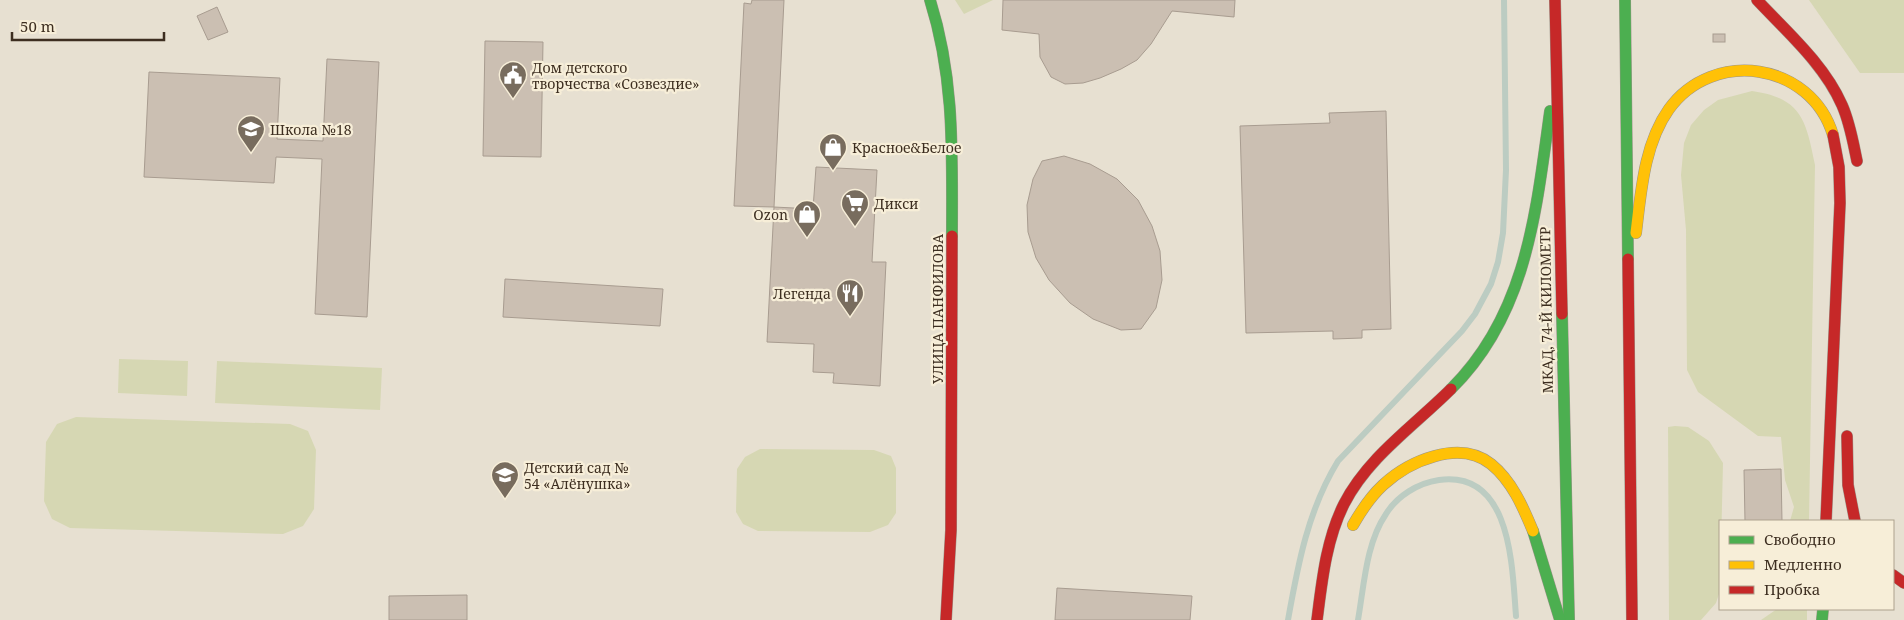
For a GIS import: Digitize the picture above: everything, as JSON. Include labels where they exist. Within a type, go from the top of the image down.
[{"type":"main road","name":"УЛИЦА ПАНФИЛОВА","points":[[930,0],[942,35],[948,66],[952,114],[951,507],[946,620]]},
{"type":"main road","name":"МКАД, 74-Й КИЛОМЕТР","points":[[1555,0],[1569,620]]},
{"type":"main road","points":[[1625,0],[1632,620]]},
{"type":"main road","points":[[1757,0],[1815,63],[1836,92],[1849,122],[1857,169]]},
{"type":"main road","points":[[1628,291],[1642,189],[1654,136],[1670,108],[1690,87],[1710,75],[1733,70],[1758,70],[1783,77],[1804,91],[1821,109],[1832,132],[1840,163],[1840,203],[1826,520]]},
{"type":"main road","points":[[1317,620],[1326,557],[1337,520],[1352,490],[1374,462],[1441,400],[1470,368],[1493,338],[1511,300],[1528,245],[1556,77]]},
{"type":"main road","points":[[1847,427],[1848,486],[1855,520]]},
{"type":"main road","points":[[1351,535],[1353,526],[1368,500],[1387,480],[1410,466],[1434,456],[1454,452],[1473,455],[1492,464],[1516,496],[1534,532],[1560,620]]},
{"type":"green space","points":[[955,0],[993,0],[964,14]]},
{"type":"green space","points":[[1809,0],[1904,0],[1904,73],[1860,73]]},
{"type":"green space","points":[[1752,91],[1782,99],[1792,106],[1804,124],[1815,165],[1809,520],[1790,520],[1794,507],[1785,480],[1781,437],[1758,436],[1698,392],[1687,370],[1686,230],[1681,175],[1684,143],[1691,125],[1704,110],[1718,100]]},
{"type":"green space","points":[[119,359],[188,361],[187,396],[118,393]]},
{"type":"green space","points":[[217,361],[382,368],[380,410],[215,403]]},
{"type":"green space","points":[[76,417],[290,424],[308,431],[316,450],[314,509],[303,526],[283,534],[70,528],[52,519],[44,501],[46,442],[57,424]]},
{"type":"green space","points":[[1668,427],[1688,427],[1709,441],[1723,463],[1722,520],[1719,520],[1719,594],[1716,603],[1701,620],[1669,620]]},
{"type":"green space","points":[[760,449],[874,450],[891,456],[896,468],[896,513],[888,525],[870,532],[758,531],[743,524],[736,512],[737,469],[745,457]]},
{"type":"green space","points":[[1776,610],[1807,610],[1807,620],[1761,620]]},
{"type":"building","points":[[752,0],[784,0],[774,207],[734,206],[744,3],[751,4]]},
{"type":"building","points":[[1003,0],[1235,0],[1234,17],[1172,11],[1151,44],[1137,60],[1100,78],[1083,83],[1065,84],[1051,77],[1040,57],[1039,34],[1002,30]]},
{"type":"building","points":[[217,7],[228,32],[208,40],[197,16]]},
{"type":"building","points":[[1713,34],[1725,34],[1725,42],[1713,42]]},
{"type":"building","name":"Дом детского творчества «Созвездие»","points":[[485,41],[543,42],[541,157],[483,156]]},
{"type":"building","points":[[327,59],[379,62],[367,317],[315,314],[322,159],[276,157],[274,183],[144,177],[149,72],[280,78],[277,139],[323,141]]},
{"type":"building","points":[[1386,111],[1391,329],[1362,330],[1362,338],[1333,339],[1333,331],[1246,333],[1240,126],[1330,123],[1329,113]]},
{"type":"building","points":[[1064,156],[1090,164],[1117,179],[1138,200],[1152,226],[1160,251],[1162,280],[1156,308],[1141,329],[1121,330],[1093,319],[1070,303],[1049,280],[1036,258],[1028,232],[1027,205],[1033,179],[1042,161]]},
{"type":"building","points":[[816,167],[877,170],[872,262],[886,262],[880,386],[833,383],[834,373],[813,372],[814,344],[767,342],[774,207],[813,209]]},
{"type":"building","points":[[505,279],[663,289],[660,326],[503,317]]},
{"type":"building","points":[[1781,469],[1782,520],[1745,520],[1744,470]]},
{"type":"building","points":[[1057,588],[1192,596],[1190,620],[1055,620]]},
{"type":"building","points":[[467,595],[467,620],[389,620],[389,596]]},
{"type":"waterway","points":[[1288,620],[1300,558],[1312,518],[1319,499],[1338,461],[1462,331],[1475,314],[1491,284],[1498,262],[1503,233],[1506,170],[1504,0]]},
{"type":"waterway","points":[[1358,620],[1370,551],[1379,525],[1391,507],[1402,496],[1416,487],[1439,480],[1463,481],[1481,490],[1494,506],[1503,526],[1509,549],[1516,616]]},
{"type":"traffic: fast","points":[[930,0],[938,29],[948,88],[952,146],[952,236]]},
{"type":"traffic: fast","points":[[1625,0],[1628,259]]},
{"type":"traffic: fast","points":[[1451,389],[1476,360],[1497,328],[1512,295],[1524,260],[1533,224],[1550,111]]},
{"type":"traffic: fast","points":[[1562,314],[1569,620]]},
{"type":"traffic: fast","points":[[1533,531],[1560,620]]},
{"type":"traffic: fast","points":[[1822,620],[1823,610]]},
{"type":"traffic: slow","points":[[1636,233],[1645,169],[1654,137],[1669,109],[1688,90],[1710,77],[1734,71],[1759,72],[1783,79],[1804,92],[1821,110],[1833,135]]},
{"type":"traffic: slow","points":[[1353,525],[1366,504],[1378,490],[1406,468],[1435,456],[1464,453],[1478,457],[1491,464],[1505,478],[1516,495],[1533,531]]},
{"type":"traffic: jam","points":[[1555,0],[1562,314]]},
{"type":"traffic: jam","points":[[1757,0],[1804,49],[1834,90],[1847,119],[1857,161]]},
{"type":"traffic: jam","points":[[1826,520],[1840,203],[1839,167],[1833,135]]},
{"type":"traffic: jam","points":[[946,620],[951,530],[952,236]]},
{"type":"traffic: jam","points":[[1628,259],[1632,620]]},
{"type":"traffic: jam","points":[[1317,620],[1329,546],[1344,504],[1354,487],[1379,457],[1451,389]]},
{"type":"traffic: jam","points":[[1847,436],[1848,485],[1855,520]]},
{"type":"traffic: jam","points":[[1894,576],[1904,583]]},
{"type":"place","name":"Дом детского творчества «Созвездие»","points":[[513,99]]},
{"type":"place","name":"Школа №18","points":[[251,153]]},
{"type":"place","name":"Красное&Белое","points":[[833,171]]},
{"type":"place","name":"Дикси","points":[[855,227]]},
{"type":"place","name":"Ozon","points":[[807,238]]},
{"type":"place","name":"Легенда","points":[[850,317]]},
{"type":"place","name":"Детский сад № 54 «Алёнушка»","points":[[505,499]]}]
